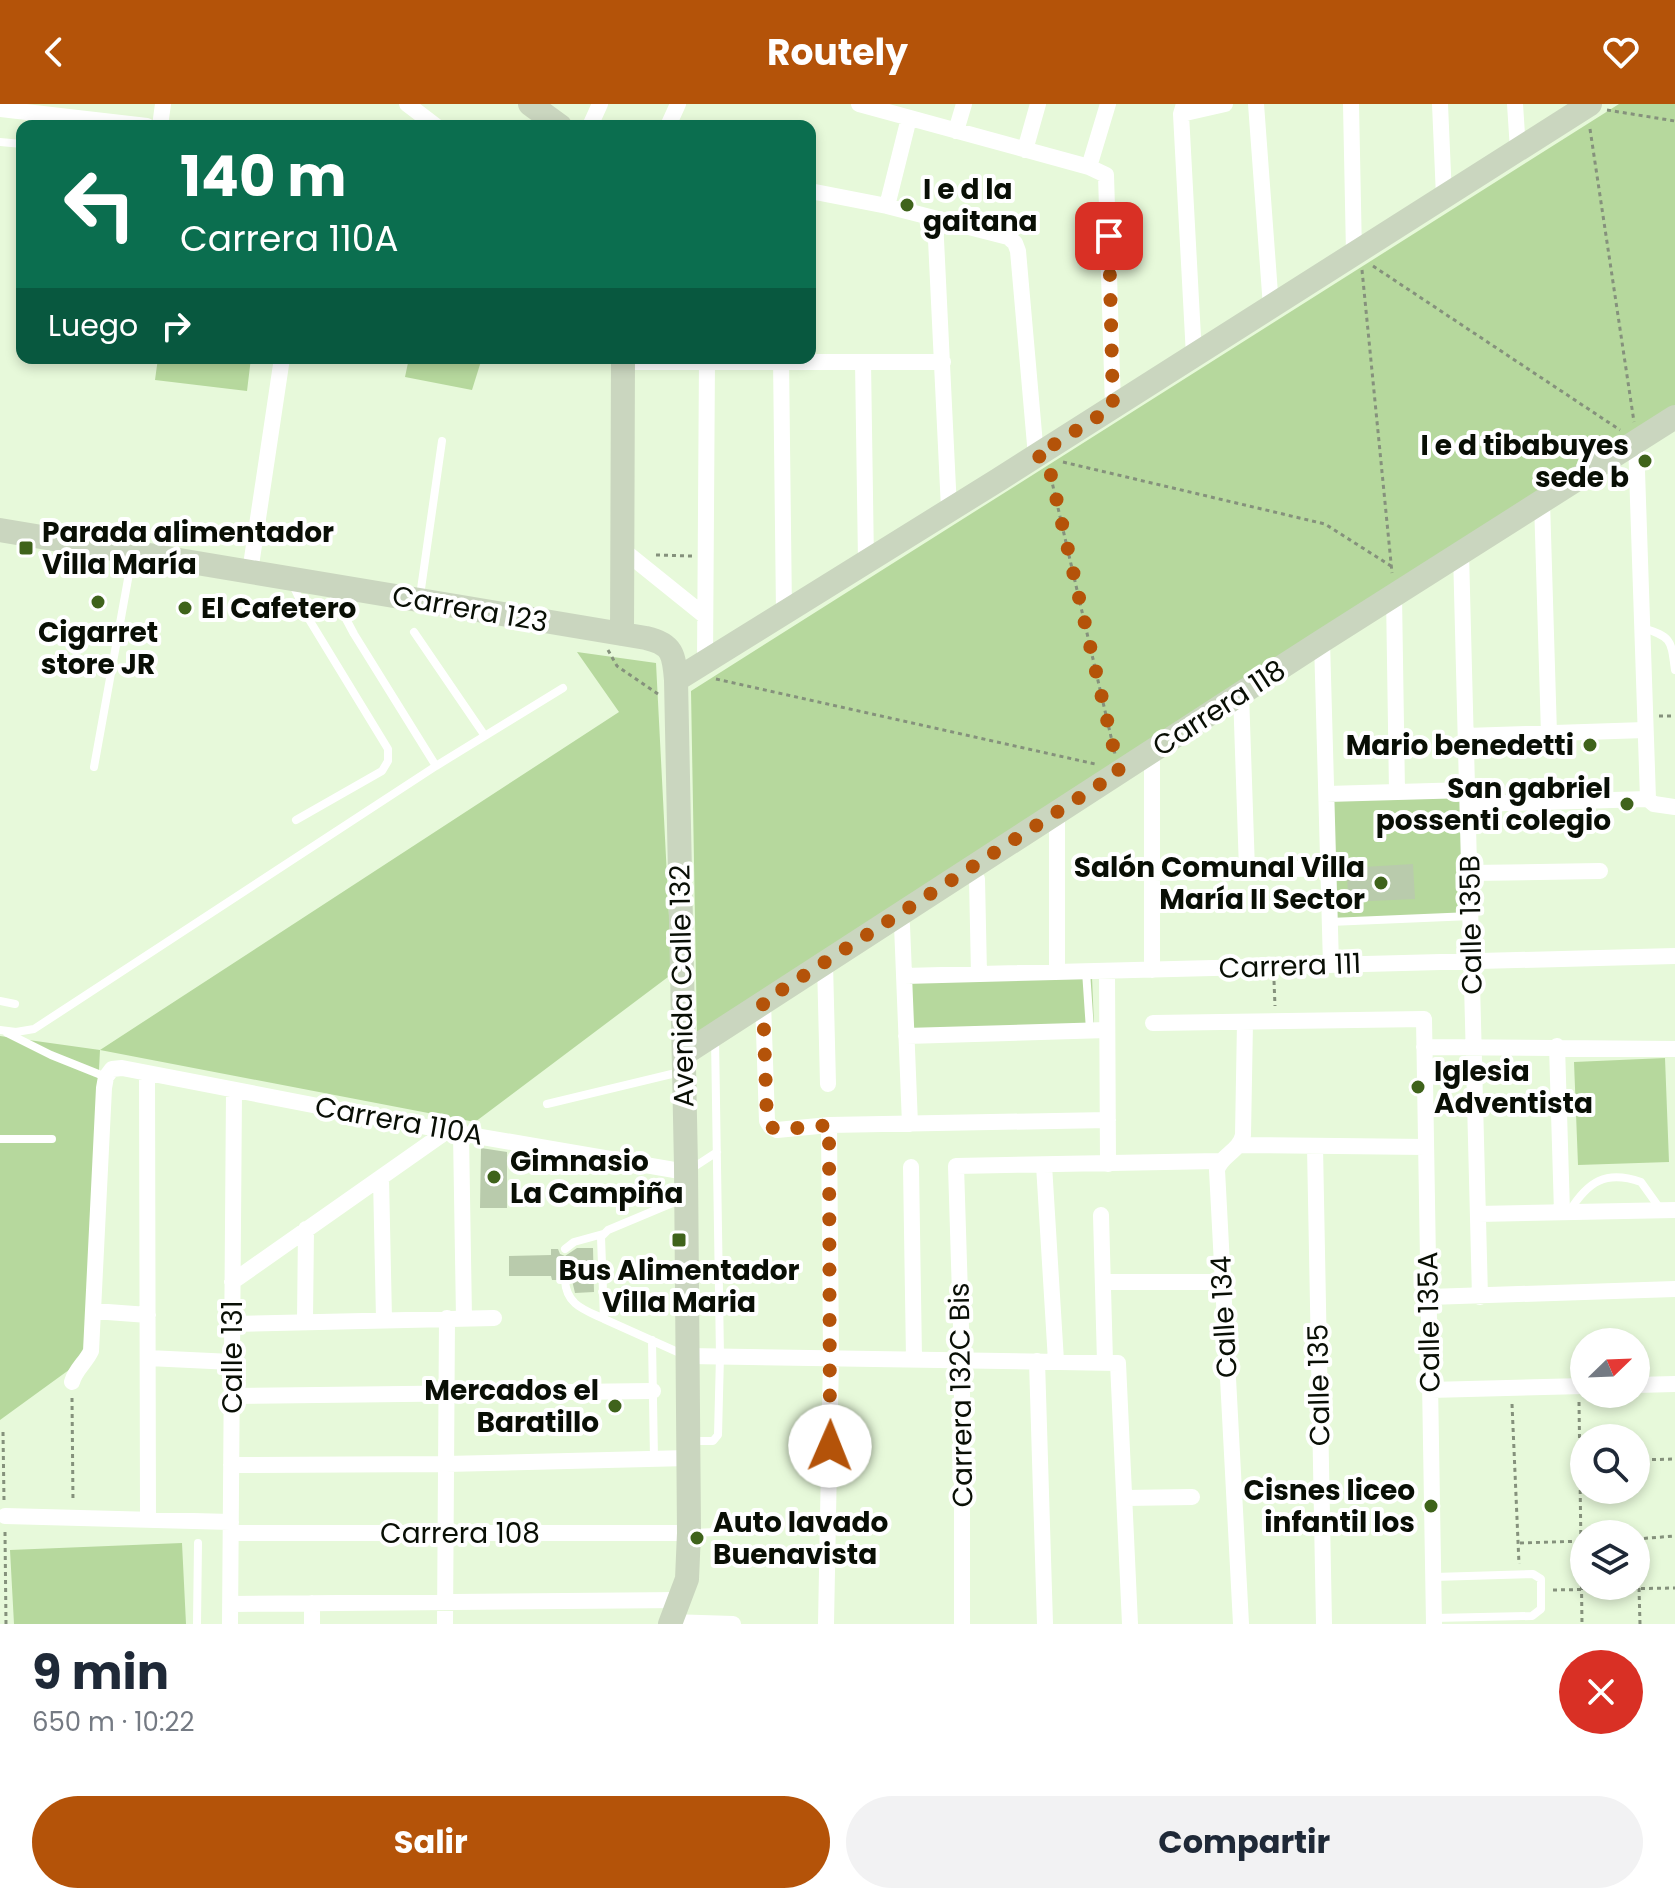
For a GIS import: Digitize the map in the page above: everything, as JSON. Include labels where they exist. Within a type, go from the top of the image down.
[{"type":"street","points":[[407,104],[428,120]]},
{"type":"street","points":[[530,104],[552,120]]},
{"type":"street","points":[[859,104],[884,107],[909,118],[1096,170],[1108,179],[1113,407]]},
{"type":"street","points":[[956,131],[964,104]]},
{"type":"street","points":[[1025,150],[1038,104]]},
{"type":"street","points":[[1096,170],[1108,104]]},
{"type":"street","points":[[1194,356],[1183,109],[1225,104]]},
{"type":"street","points":[[1256,104],[1271,307]]},
{"type":"street","points":[[1351,104],[1358,256]]},
{"type":"street","points":[[1440,104],[1444,197]]},
{"type":"street","points":[[1515,104],[1518,150]]},
{"type":"street","points":[[684,679],[949,509],[1042,457],[1113,407],[1358,256],[1588,105]]},
{"type":"street","points":[[0,109],[89,112],[122,120]]},
{"type":"street","points":[[887,206],[909,118]]},
{"type":"street","points":[[816,192],[887,206],[1008,237],[1015,243],[1042,457]]},
{"type":"street","points":[[935,219],[949,509]]},
{"type":"street","points":[[816,361],[943,362]]},
{"type":"street","points":[[863,362],[866,562]]},
{"type":"street","points":[[250,572],[281,364]]},
{"type":"street","points":[[622,634],[623,364]]},
{"type":"street","points":[[684,679],[705,616],[707,364]]},
{"type":"street","points":[[781,364],[784,613]]},
{"type":"street","name":"Carrera 118","points":[[684,1062],[715,1034],[763,1002],[1675,417]]},
{"type":"street","points":[[1636,441],[1648,799]]},
{"type":"street","points":[[1542,501],[1549,734]]},
{"type":"street","name":"Carrera 123","points":[[0,530],[622,634],[663,643],[684,679]]},
{"type":"street","points":[[623,550],[705,616]]},
{"type":"street","name":"Calle 135B","points":[[1461,552],[1480,1297]]},
{"type":"street","points":[[1394,595],[1397,792]]},
{"type":"street","points":[[1322,641],[1331,965]]},
{"type":"street","name":"Avenida Calle 132","points":[[673,1615],[687,1579],[689,1533],[684,679]]},
{"type":"street","points":[[1241,693],[1247,870]]},
{"type":"street","points":[[1466,736],[1645,730]]},
{"type":"street","points":[[1152,751],[1152,970]]},
{"type":"street","points":[[1327,794],[1397,792],[1468,797],[1648,799],[1654,804],[1675,807]]},
{"type":"street","points":[[1057,813],[1057,972]]},
{"type":"street","points":[[1153,873],[1329,868]]},
{"type":"street","points":[[1470,873],[1600,871]]},
{"type":"street","points":[[977,879],[979,974]]},
{"type":"street","points":[[902,925],[910,1124]]},
{"type":"street","name":"Carrera 111","points":[[904,976],[1675,956]]},
{"type":"street","points":[[825,963],[828,1084]]},
{"type":"street","points":[[1107,971],[1099,1030],[1108,1120],[1108,1164]]},
{"type":"street","points":[[763,1002],[767,1121],[777,1130],[829,1125],[1108,1120]]},
{"type":"street","name":"Calle 135A","points":[[1276,1021],[1424,1019],[1434,1621]]},
{"type":"street","points":[[1153,1023],[1276,1021]]},
{"type":"street","points":[[1241,1145],[1245,1022]]},
{"type":"street","points":[[906,1036],[1099,1030]]},
{"type":"street","points":[[1557,1046],[1565,1212]]},
{"type":"street","points":[[1424,1047],[1675,1049]]},
{"type":"street","name":"Carrera 110A","points":[[109,1073],[122,1068],[454,1132],[686,1172]]},
{"type":"street","points":[[72,1382],[91,1351],[109,1073]]},
{"type":"street","points":[[147,1073],[148,1520]]},
{"type":"street","name":"Calle 131","points":[[230,1624],[234,1091]]},
{"type":"street","points":[[826,1624],[831,1357],[829,1125]]},
{"type":"street","points":[[232,1282],[381,1178],[454,1132]]},
{"type":"street","points":[[445,1624],[446,1394],[455,1318],[454,1132]]},
{"type":"street","points":[[1056,1361],[1044,1165],[1219,1161],[1241,1145],[1426,1147]]},
{"type":"street","name":"Calle 135","points":[[1315,1146],[1324,1624]]},
{"type":"street","name":"Calle 134","points":[[1219,1161],[1221,1282],[1241,1624]]},
{"type":"street","name":"Carrera 132C Bis","points":[[962,1624],[962,1360],[956,1166],[1044,1165]]},
{"type":"street","points":[[911,1167],[914,1358]]},
{"type":"street","points":[[381,1178],[384,1319]]},
{"type":"street","points":[[1478,1214],[1668,1210]]},
{"type":"street","points":[[1101,1215],[1103,1282],[1125,1498],[1130,1624]]},
{"type":"street","points":[[305,1320],[306,1229]]},
{"type":"street","points":[[1103,1282],[1221,1282]]},
{"type":"street","points":[[1429,1297],[1675,1289]]},
{"type":"street","points":[[94,1311],[148,1315]]},
{"type":"street","points":[[232,1324],[494,1318]]},
{"type":"street","points":[[688,1356],[1112,1363]]},
{"type":"street","points":[[148,1358],[232,1362]]},
{"type":"street","points":[[1037,1361],[1045,1624]]},
{"type":"street","points":[[1650,1385],[1675,1384]]},
{"type":"street","points":[[1430,1390],[1570,1386]]},
{"type":"street","points":[[232,1396],[653,1391]]},
{"type":"street","points":[[231,1465],[654,1459],[688,1449]]},
{"type":"street","points":[[1125,1498],[1192,1497]]},
{"type":"street","name":"Carrera 108","points":[[5,1516],[445,1533],[689,1533]]},
{"type":"street","points":[[230,1604],[445,1601],[673,1615],[715,1624],[733,1624]]},
{"type":"street","points":[[312,1603],[312,1624]]},
{"type":"lane","points":[[419,600],[442,441]]},
{"type":"lane","points":[[94,767],[133,552]]},
{"type":"lane","points":[[290,579],[305,614],[388,749],[388,761],[382,771],[296,820]]},
{"type":"lane","points":[[328,585],[347,623],[436,766]]},
{"type":"lane","points":[[1642,628],[1663,634],[1671,642],[1675,670]]},
{"type":"lane","points":[[414,632],[485,736]]},
{"type":"lane","points":[[1,1030],[34,1029],[436,766],[563,688]]},
{"type":"lane","points":[[1330,922],[1471,916]]},
{"type":"lane","points":[[1086,971],[1099,1030]]},
{"type":"lane","points":[[0,1001],[15,1004]]},
{"type":"lane","points":[[1,1030],[51,1055],[109,1073]]},
{"type":"lane","points":[[688,1449],[716,1439],[720,1356],[715,1034]]},
{"type":"lane","points":[[547,1104],[684,1062]]},
{"type":"lane","points":[[0,1139],[52,1139]]},
{"type":"lane","points":[[686,1172],[717,1152]]},
{"type":"lane","points":[[1565,1212],[1588,1187],[1614,1176],[1641,1182],[1668,1210]]},
{"type":"lane","points":[[565,1249],[574,1242],[604,1234],[687,1197]]},
{"type":"lane","points":[[604,1234],[601,1237],[604,1319]]},
{"type":"lane","points":[[565,1280],[565,1290],[578,1307],[688,1356]]},
{"type":"lane","points":[[652,1340],[654,1459]]},
{"type":"lane","points":[[689,1533],[760,1530]]},
{"type":"lane","points":[[197,1624],[198,1543]]},
{"type":"lane","points":[[1434,1577],[1538,1575],[1541,1579],[1541,1609],[1532,1616],[1434,1621]]},
{"type":"path","points":[[1636,441],[1588,105],[1675,121]]},
{"type":"path","points":[[1358,256],[1636,441]]},
{"type":"path","points":[[1358,256],[1394,595]]},
{"type":"path","points":[[595,630],[617,666],[1119,771],[1042,457],[1325,524],[1391,566]]},
{"type":"path","points":[[650,554],[706,557]]},
{"type":"path","points":[[1274,966],[1276,1021]]},
{"type":"path","points":[[72,1382],[73,1518]]},
{"type":"path","points":[[1511,1388],[1519,1575]]},
{"type":"path","points":[[1650,1460],[1675,1459]]},
{"type":"path","points":[[1650,1538],[1675,1536]]},
{"type":"path","points":[[1518,1543],[1570,1542]]},
{"type":"path","points":[[1650,1588],[1675,1588]]},
{"type":"path","points":[[1541,1591],[1570,1589]]},
{"type":"path","points":[[1581,1600],[1582,1624]]},
{"type":"path","points":[[1639,1600],[1640,1624]]},
{"type":"green space","points":[[1619,104],[1675,104],[1675,408],[697,1033],[691,691]]},
{"type":"green space","points":[[157,364],[250,364],[247,391],[155,380]]},
{"type":"green space","points":[[408,364],[480,364],[472,390],[405,377]]},
{"type":"green space","points":[[577,652],[656,663],[672,974],[475,1122],[100,1050],[619,712]]},
{"type":"green space","points":[[1468,790],[1471,916],[1330,922],[1327,794]]},
{"type":"green space","points":[[1092,977],[1094,1024],[912,1029],[910,981]]},
{"type":"green space","points":[[0,1036],[100,1050],[84,1359],[0,1420]]},
{"type":"green space","points":[[1665,1058],[1669,1162],[1578,1165],[1574,1062]]},
{"type":"green space","points":[[182,1543],[186,1624],[14,1624],[10,1550]]},
{"type":"building","name":"Salón Comunal Villa María II Sector","points":[[1413,864],[1415,899],[1348,902],[1347,868]]},
{"type":"building","name":"Gimnasio La Campiña","points":[[481,1148],[507,1152],[507,1208],[480,1208]]},
{"type":"building","points":[[577,1248],[593,1248],[594,1292],[575,1293],[571,1276],[567,1273],[560,1275],[558,1280],[552,1280],[551,1276],[509,1276],[509,1256],[551,1255],[551,1249],[558,1249],[565,1256]]},
{"type":"place","name":"I e d la gaitana","points":[[907,205]]},
{"type":"place","name":"I e d tibabuyes sede b","points":[[1645,461]]},
{"type":"place","name":"Parada alimentador Villa María","points":[[26,548]]},
{"type":"place","name":"Cigarret store JR","points":[[98,602]]},
{"type":"place","name":"El Cafetero","points":[[185,608]]},
{"type":"place","name":"Mario benedetti","points":[[1590,745]]},
{"type":"place","name":"San gabriel possenti colegio","points":[[1627,804]]},
{"type":"place","name":"Salón Comunal Villa María II Sector","points":[[1381,883]]},
{"type":"place","name":"Iglesia Adventista","points":[[1418,1087]]},
{"type":"place","name":"Gimnasio La Campiña","points":[[494,1177]]},
{"type":"place","name":"Bus Alimentador Villa Maria","points":[[679,1240]]},
{"type":"place","name":"Mercados el Baratillo","points":[[615,1406]]},
{"type":"place","name":"Cisnes liceo infantil los","points":[[1431,1506]]},
{"type":"place","name":"Auto lavado Buenavista","points":[[697,1538]]},
{"type":"route","points":[[830,1446],[829,1125],[777,1130],[767,1121],[763,1002],[1119,772],[1047,458],[1036,456],[1113,407],[1109,236]]}]
